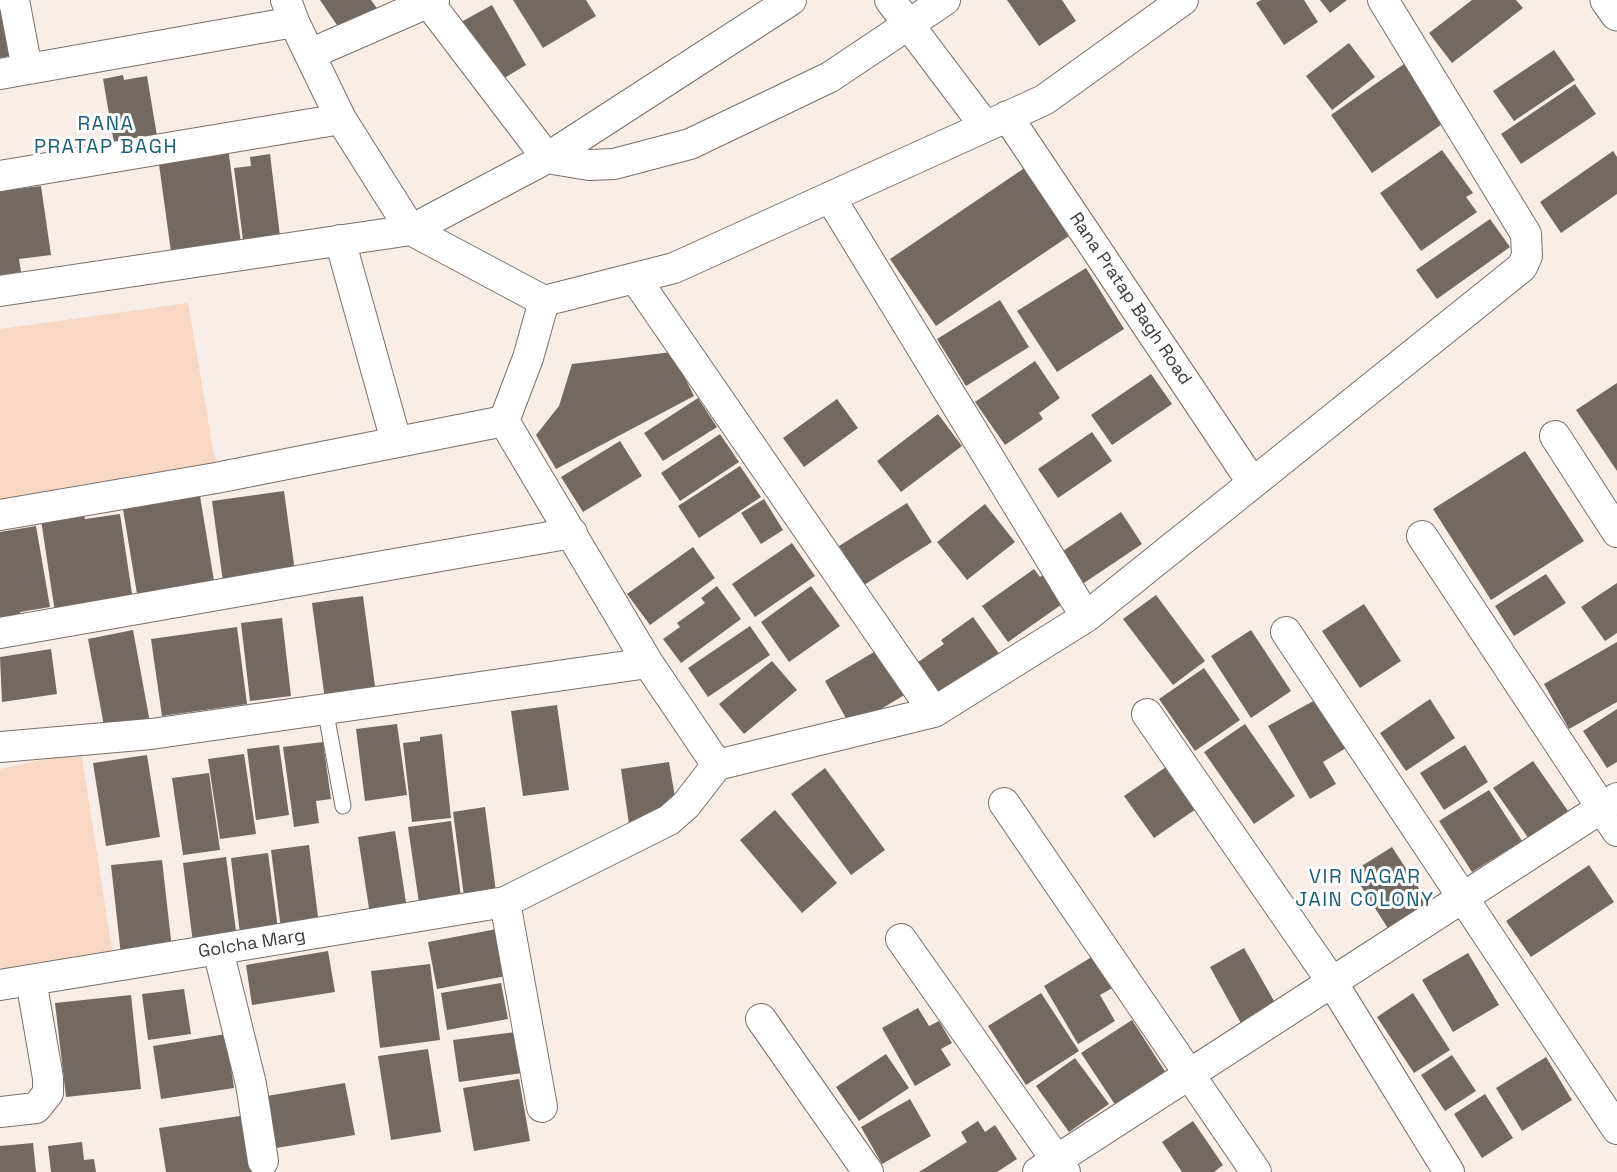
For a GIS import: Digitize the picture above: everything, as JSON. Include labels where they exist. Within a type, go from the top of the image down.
[{"type":"main road","points":[[1606,0],[1617,14]]},
{"type":"street","points":[[14,0],[14,71],[290,11],[341,119],[411,230],[544,300],[674,268],[1044,100],[1183,0]]},
{"type":"street","points":[[0,291],[411,230],[547,158],[791,0]]},
{"type":"street","name":"Rana Pratap Bagh Road","points":[[890,0],[908,25],[996,121],[1252,482]]},
{"type":"street","points":[[310,54],[431,2],[547,158],[589,165],[614,164],[690,144],[830,77],[945,0]]},
{"type":"street","points":[[504,421],[648,663],[717,765],[934,712],[1086,617],[1522,267],[1527,256],[1526,234],[1383,0]]},
{"type":"street","points":[[0,176],[341,119]]},
{"type":"street","points":[[830,197],[1086,617]]},
{"type":"street","points":[[340,240],[396,441]]},
{"type":"street","points":[[635,278],[934,712]]},
{"type":"street","points":[[504,421],[528,358],[544,300]]},
{"type":"street","points":[[0,515],[216,478],[504,421]]},
{"type":"street","points":[[1555,436],[1617,532]]},
{"type":"street","points":[[0,633],[572,533]]},
{"type":"street","points":[[901,939],[1054,1168],[1190,1074],[1462,898],[1612,812],[1422,536]]},
{"type":"street","points":[[1286,632],[1617,1129]]},
{"type":"street","points":[[0,747],[151,734],[648,663]]},
{"type":"street","points":[[1147,714],[1332,982],[1449,1172]]},
{"type":"street","name":"Golcha Marg","points":[[0,985],[505,902],[648,833],[669,820],[686,805],[717,765]]},
{"type":"street","points":[[1004,802],[1256,1172]]},
{"type":"street","points":[[505,902],[542,1107]]},
{"type":"street","points":[[218,950],[251,1084],[263,1161]]},
{"type":"street","points":[[0,1112],[36,1108],[48,1093],[48,1078],[30,980]]},
{"type":"street","points":[[761,1019],[868,1172]]},
{"type":"lane","points":[[325,708],[343,806]]},
{"type":"shaded area","points":[[188,303],[219,484],[0,522],[0,329]]},
{"type":"shaded area","points":[[81,751],[114,963],[0,987],[0,769]]},
{"type":"building","points":[[320,0],[371,0],[381,14],[345,37]]},
{"type":"building","points":[[513,0],[586,0],[596,16],[543,48]]},
{"type":"building","points":[[1007,0],[1062,0],[1076,21],[1039,46]]},
{"type":"building","points":[[1261,0],[1304,0],[1318,22],[1284,45],[1256,3]]},
{"type":"building","points":[[1320,0],[1347,0],[1330,13]]},
{"type":"building","points":[[1472,0],[1516,0],[1523,8],[1452,63],[1429,33]]},
{"type":"building","points":[[492,5],[526,65],[496,83],[461,22]]},
{"type":"building","points":[[0,6],[9,56],[0,58]]},
{"type":"building","points":[[1349,43],[1375,77],[1332,110],[1306,76]]},
{"type":"building","points":[[1554,50],[1575,80],[1514,121],[1493,91]]},
{"type":"building","points":[[1404,64],[1445,122],[1372,173],[1331,115]]},
{"type":"building","points":[[123,75],[124,80],[147,76],[159,148],[116,155],[103,79]]},
{"type":"building","points":[[1575,84],[1596,114],[1521,164],[1501,134]]},
{"type":"building","points":[[228,148],[241,243],[171,252],[158,157]]},
{"type":"building","points":[[1442,150],[1473,193],[1466,197],[1477,212],[1421,251],[1380,193]]},
{"type":"building","points":[[1613,151],[1617,157],[1617,194],[1561,233],[1540,202]]},
{"type":"building","points":[[270,154],[280,236],[243,240],[234,168],[251,166],[250,157]]},
{"type":"building","points":[[1026,167],[1072,234],[936,326],[890,259]]},
{"type":"building","points":[[41,186],[51,255],[19,259],[21,272],[0,275],[0,191]]},
{"type":"building","points":[[1490,219],[1510,247],[1437,299],[1416,270]]},
{"type":"building","points":[[1086,268],[1124,329],[1057,372],[1017,311]]},
{"type":"building","points":[[1000,300],[1029,347],[966,386],[937,339]]},
{"type":"building","points":[[672,352],[694,396],[556,469],[536,435],[559,406],[572,364]]},
{"type":"building","points":[[1035,361],[1060,398],[1039,413],[1043,419],[1005,445],[975,402]]},
{"type":"building","points":[[1151,374],[1172,404],[1112,445],[1091,415]]},
{"type":"building","points":[[1617,383],[1617,471],[1576,410]]},
{"type":"building","points":[[698,398],[717,427],[663,461],[644,433]]},
{"type":"building","points":[[837,399],[858,428],[804,467],[783,438]]},
{"type":"building","points":[[938,414],[962,446],[901,492],[877,461]]},
{"type":"building","points":[[1092,432],[1112,461],[1058,498],[1038,469]]},
{"type":"building","points":[[720,434],[739,462],[680,501],[661,473]]},
{"type":"building","points":[[620,441],[642,476],[583,512],[561,477]]},
{"type":"building","points":[[1525,451],[1584,541],[1491,600],[1433,509]]},
{"type":"building","points":[[740,466],[761,497],[699,538],[678,506]]},
{"type":"building","points":[[284,491],[296,579],[224,589],[212,501]]},
{"type":"building","points":[[200,496],[216,593],[139,606],[123,509]]},
{"type":"building","points":[[764,499],[783,530],[761,544],[741,513]]},
{"type":"building","points":[[907,503],[932,542],[864,585],[839,546]]},
{"type":"building","points":[[985,504],[1015,542],[967,580],[937,542]]},
{"type":"building","points":[[1121,512],[1142,544],[1081,585],[1060,553]]},
{"type":"building","points":[[84,513],[85,519],[120,514],[134,607],[56,619],[41,520]]},
{"type":"building","points":[[36,526],[50,607],[20,612],[22,623],[0,627],[0,532]]},
{"type":"building","points":[[792,543],[815,576],[755,617],[732,584]]},
{"type":"building","points":[[693,547],[715,578],[650,625],[627,594]]},
{"type":"building","points":[[1034,569],[1040,577],[1044,574],[1065,602],[1008,642],[982,606]]},
{"type":"building","points":[[1546,574],[1566,603],[1514,636],[1495,606]]},
{"type":"building","points":[[1617,583],[1617,633],[1605,641],[1581,607]]},
{"type":"building","points":[[717,586],[741,619],[681,663],[663,639],[680,627],[677,623],[705,603],[701,598]]},
{"type":"building","points":[[811,586],[840,626],[789,662],[761,622]]},
{"type":"building","points":[[1156,595],[1205,661],[1173,685],[1123,619]]},
{"type":"building","points":[[363,596],[376,694],[325,700],[312,603]]},
{"type":"building","points":[[1364,604],[1401,661],[1360,688],[1322,631]]},
{"type":"building","points":[[973,617],[1000,655],[935,700],[911,667],[944,644],[941,640]]},
{"type":"building","points":[[282,618],[291,696],[250,701],[241,623]]},
{"type":"building","points":[[750,626],[770,655],[708,697],[688,668]]},
{"type":"building","points":[[237,627],[247,704],[162,716],[151,639]]},
{"type":"building","points":[[133,630],[151,728],[106,737],[88,639]]},
{"type":"building","points":[[1251,630],[1291,691],[1251,718],[1211,656]]},
{"type":"building","points":[[1617,642],[1617,702],[1569,729],[1544,684]]},
{"type":"building","points":[[51,649],[57,694],[2,702],[0,657]]},
{"type":"building","points":[[879,649],[906,694],[851,727],[825,681]]},
{"type":"building","points":[[772,661],[797,690],[744,734],[719,704]]},
{"type":"building","points":[[1204,668],[1240,720],[1195,751],[1159,699]]},
{"type":"building","points":[[1317,699],[1346,748],[1323,762],[1336,784],[1310,799],[1268,726]]},
{"type":"building","points":[[1430,699],[1455,738],[1406,771],[1380,733]]},
{"type":"building","points":[[557,705],[569,790],[523,796],[511,711]]},
{"type":"building","points":[[1617,709],[1617,762],[1607,768],[1583,731]]},
{"type":"building","points":[[397,724],[407,795],[365,801],[356,729]]},
{"type":"building","points":[[1245,724],[1295,796],[1254,824],[1204,752]]},
{"type":"building","points":[[442,734],[451,818],[412,822],[403,743],[420,741],[420,737]]},
{"type":"building","points":[[323,742],[331,799],[316,801],[319,823],[294,827],[283,747]]},
{"type":"building","points":[[279,745],[289,815],[256,820],[247,749]]},
{"type":"building","points":[[1465,745],[1488,782],[1444,810],[1420,773]]},
{"type":"building","points":[[244,754],[256,834],[220,839],[208,759]]},
{"type":"building","points":[[147,755],[160,837],[106,846],[93,763]]},
{"type":"building","points":[[1533,761],[1568,811],[1529,839],[1493,788]]},
{"type":"building","points":[[669,762],[676,803],[629,824],[621,769]]},
{"type":"building","points":[[1166,767],[1196,809],[1154,838],[1124,796]]},
{"type":"building","points":[[825,768],[885,850],[851,875],[791,794]]},
{"type":"building","points":[[209,773],[220,850],[183,855],[172,778]]},
{"type":"building","points":[[1489,790],[1522,841],[1472,872],[1439,821]]},
{"type":"building","points":[[485,807],[497,900],[465,904],[453,812]]},
{"type":"building","points":[[775,810],[837,883],[802,913],[740,840]]},
{"type":"building","points":[[451,821],[461,897],[419,903],[408,827]]},
{"type":"building","points":[[395,831],[407,909],[370,915],[358,837]]},
{"type":"building","points":[[309,845],[319,925],[281,929],[271,850]]},
{"type":"building","points":[[1392,847],[1429,904],[1389,930],[1352,872]]},
{"type":"building","points":[[268,853],[278,929],[240,934],[231,858]]},
{"type":"building","points":[[226,857],[237,938],[193,943],[183,863]]},
{"type":"building","points":[[162,860],[172,949],[121,955],[111,865]]},
{"type":"building","points":[[1589,865],[1614,902],[1531,957],[1506,921]]},
{"type":"building","points":[[497,929],[506,976],[437,989],[428,942]]},
{"type":"building","points":[[1244,948],[1278,1008],[1243,1027],[1210,967]]},
{"type":"building","points":[[328,951],[335,992],[252,1005],[246,965]]},
{"type":"building","points":[[1468,953],[1499,1005],[1453,1032],[1422,980]]},
{"type":"building","points":[[1095,955],[1114,987],[1100,995],[1115,1021],[1078,1044],[1044,986]]},
{"type":"building","points":[[430,964],[440,1040],[380,1048],[371,971]]},
{"type":"building","points":[[501,983],[508,1019],[447,1030],[441,993]]},
{"type":"building","points":[[184,989],[191,1034],[148,1040],[142,994]]},
{"type":"building","points":[[1041,993],[1079,1051],[1026,1085],[988,1026]]},
{"type":"building","points":[[1413,993],[1450,1050],[1414,1073],[1377,1017]]},
{"type":"building","points":[[131,995],[141,1089],[66,1097],[55,1003]]},
{"type":"building","points":[[918,1008],[929,1026],[939,1021],[952,1043],[941,1049],[951,1065],[915,1086],[882,1028]]},
{"type":"building","points":[[1132,1020],[1168,1076],[1118,1109],[1081,1053]]},
{"type":"building","points":[[523,1031],[529,1072],[459,1082],[453,1040]]},
{"type":"building","points":[[226,1034],[234,1088],[161,1099],[153,1046]]},
{"type":"building","points":[[428,1049],[441,1132],[391,1140],[378,1056]]},
{"type":"building","points":[[886,1054],[909,1088],[859,1121],[836,1087]]},
{"type":"building","points":[[1452,1055],[1476,1091],[1445,1111],[1421,1075]]},
{"type":"building","points":[[1546,1057],[1572,1100],[1522,1131],[1496,1088]]},
{"type":"building","points":[[1075,1058],[1109,1104],[1069,1132],[1036,1086]]},
{"type":"building","points":[[519,1079],[530,1141],[474,1151],[463,1088]]},
{"type":"building","points":[[345,1083],[355,1135],[270,1149],[261,1097]]},
{"type":"building","points":[[1485,1094],[1513,1138],[1482,1158],[1454,1114]]},
{"type":"building","points":[[910,1099],[931,1136],[882,1164],[861,1127]]},
{"type":"building","points":[[247,1115],[256,1172],[166,1172],[159,1128]]},
{"type":"building","points":[[978,1121],[985,1132],[995,1125],[1017,1159],[997,1172],[919,1172],[967,1142],[961,1132]]},
{"type":"building","points":[[1193,1121],[1223,1165],[1214,1172],[1182,1172],[1162,1142]]},
{"type":"building","points":[[82,1142],[84,1160],[94,1159],[96,1172],[51,1172],[48,1146]]},
{"type":"building","points":[[33,1143],[36,1172],[0,1172],[0,1146]]},
{"type":"district","name":"RANA PRATAP BAGH","points":[[106,136]]},
{"type":"district","name":"VIR NAGAR JAIN COLONY","points":[[1365,890]]}]
